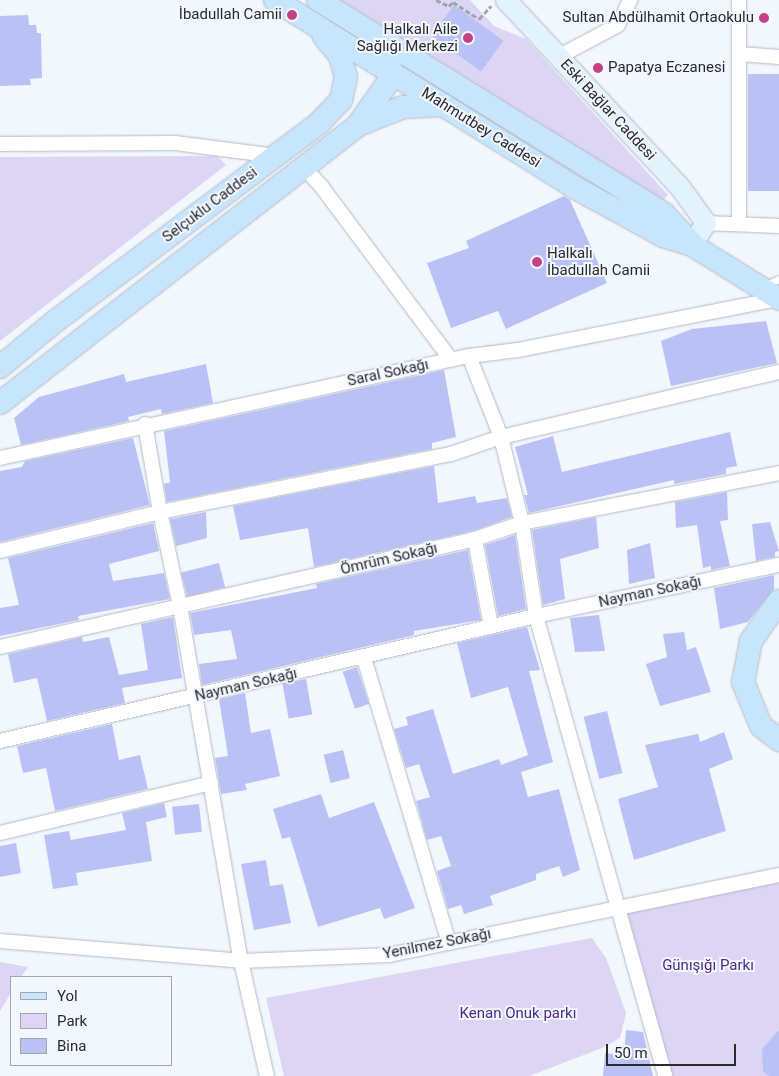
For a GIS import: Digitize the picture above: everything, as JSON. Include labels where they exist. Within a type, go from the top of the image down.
[{"type":"main road","name":"Mahmutbey Caddesi","points":[[275,0],[574,187],[663,236],[692,245],[775,291]]},
{"type":"main road","name":"Mahmutbey Caddesi","points":[[318,0],[664,214],[692,245]]},
{"type":"main road","name":"Eski Bağlar Caddesi","points":[[506,0],[680,187],[706,224]]},
{"type":"main road","name":"Selçuklu Caddesi","points":[[0,367],[53,323],[319,123],[341,100],[346,77],[340,56],[304,19]]},
{"type":"main road","points":[[358,125],[383,92],[390,72],[390,56],[384,41]]},
{"type":"main road","points":[[358,125],[403,107],[444,104]]},
{"type":"main road","name":"Selçuklu Caddesi","points":[[0,403],[302,166],[358,125]]},
{"type":"main road","points":[[692,245],[706,224]]},
{"type":"main road","points":[[779,601],[751,641],[743,682],[761,726],[779,740]]},
{"type":"street","points":[[558,57],[618,25],[630,0]]},
{"type":"street","points":[[739,0],[739,224]]},
{"type":"street","points":[[739,54],[779,56]]},
{"type":"street","points":[[0,144],[175,143],[276,156]]},
{"type":"street","points":[[302,166],[321,186],[451,360]]},
{"type":"street","points":[[706,224],[779,226]]},
{"type":"street","name":"Saral Sokağı","points":[[0,458],[145,424],[469,356],[518,350],[775,291]]},
{"type":"street","points":[[469,356],[501,437],[522,523],[536,616],[616,909],[665,1076]]},
{"type":"street","points":[[0,551],[160,512],[451,454],[501,437],[779,372]]},
{"type":"street","points":[[145,424],[160,512],[180,606],[241,961],[267,1076]]},
{"type":"street","name":"Ömrüm Sokağı","points":[[0,648],[475,539],[522,523],[779,473]]},
{"type":"street","points":[[475,539],[491,627]]},
{"type":"street","name":"Nayman Sokağı","points":[[0,741],[364,658],[536,616],[779,565]]},
{"type":"street","points":[[364,658],[449,943]]},
{"type":"street","points":[[0,833],[210,783]]},
{"type":"street","name":"Yenilmez Sokağı","points":[[0,941],[241,961],[389,955],[779,876]]},
{"type":"path","points":[[436,0],[449,6],[453,2],[479,19],[496,0]]},
{"type":"green space","points":[[340,0],[470,0],[494,26],[526,39],[668,195],[663,200]]},
{"type":"green space","points":[[217,156],[226,165],[0,341],[0,157]]},
{"type":"green space","name":"Günışığı Parkı","points":[[779,875],[779,1076],[665,1076],[616,909]]},
{"type":"green space","name":"Kenan Onuk parkı","points":[[592,938],[606,958],[626,1013],[620,1038],[602,1048],[529,1076],[284,1076],[266,998]]},
{"type":"green space","points":[[0,962],[28,967],[22,976],[10,976],[10,995],[0,1011]]},
{"type":"building","name":"Halkalı Aile Sağlığı Merkezi","points":[[454,5],[503,41],[481,72],[432,36]]},
{"type":"building","points":[[28,15],[29,25],[36,25],[37,33],[41,33],[42,78],[30,79],[31,85],[0,86],[0,16]]},
{"type":"building","points":[[748,74],[779,74],[779,191],[748,191]]},
{"type":"building","name":"Halkalı İbadullah Camii","points":[[564,196],[570,200],[607,283],[506,329],[498,311],[451,328],[427,263],[469,248],[466,241]]},
{"type":"building","points":[[766,321],[777,363],[671,386],[661,341],[692,329]]},
{"type":"building","points":[[206,364],[213,403],[162,414],[161,409],[128,417],[129,421],[21,445],[14,418],[39,397],[124,374],[126,382]]},
{"type":"building","points":[[444,370],[456,437],[432,443],[432,449],[167,502],[164,484],[170,482],[164,431]]},
{"type":"building","points":[[730,432],[737,466],[726,468],[726,474],[674,484],[674,480],[529,513],[524,495],[528,495],[515,447],[553,436],[562,472]]},
{"type":"building","points":[[133,438],[150,505],[0,542],[0,471],[22,467],[25,461]]},
{"type":"building","points":[[434,466],[438,503],[475,496],[477,503],[507,498],[512,517],[473,531],[314,567],[308,528],[240,540],[233,506]]},
{"type":"building","points":[[727,492],[728,520],[720,521],[730,566],[711,570],[711,566],[703,568],[697,525],[676,528],[675,502]]},
{"type":"building","points":[[206,512],[207,538],[176,546],[170,519]]},
{"type":"building","points":[[596,517],[599,548],[560,559],[565,599],[543,605],[532,530]]},
{"type":"building","points":[[770,522],[779,551],[775,552],[775,557],[756,561],[752,524]]},
{"type":"building","points":[[153,523],[159,551],[109,564],[113,581],[164,573],[170,599],[78,616],[79,620],[0,636],[0,608],[19,605],[8,558]]},
{"type":"building","points":[[515,535],[526,609],[498,616],[485,545]]},
{"type":"building","points":[[650,543],[655,578],[629,584],[627,550]]},
{"type":"building","points":[[468,550],[481,620],[414,631],[414,635],[202,685],[199,664],[237,659],[231,630],[194,635],[190,613],[317,588],[316,584]]},
{"type":"building","points":[[219,563],[225,587],[187,597],[181,572]]},
{"type":"building","points":[[774,575],[774,589],[748,622],[720,629],[714,588]]},
{"type":"building","points":[[599,615],[605,651],[575,652],[570,618]]},
{"type":"building","points":[[173,617],[182,678],[122,688],[125,703],[47,721],[37,678],[14,683],[8,654],[82,637],[83,642],[109,637],[119,675],[148,670],[141,624]]},
{"type":"building","points":[[527,627],[540,670],[529,671],[553,762],[521,772],[528,797],[559,789],[580,870],[563,877],[559,866],[536,874],[536,880],[490,896],[493,905],[464,914],[461,905],[448,909],[437,871],[451,866],[441,836],[427,840],[416,801],[430,797],[419,764],[406,768],[394,729],[408,725],[406,717],[433,709],[453,774],[499,759],[501,765],[528,755],[508,687],[471,698],[457,643]]},
{"type":"building","points":[[684,632],[687,650],[696,647],[711,692],[660,706],[646,664],[667,657],[663,634]]},
{"type":"building","points":[[357,667],[369,704],[355,709],[343,672]]},
{"type":"building","points":[[306,679],[312,714],[289,719],[282,683]]},
{"type":"building","points":[[245,693],[251,733],[270,729],[280,776],[245,784],[247,790],[221,794],[215,758],[228,756],[219,699]]},
{"type":"building","points":[[607,711],[622,773],[599,779],[584,717]]},
{"type":"building","points":[[112,724],[119,760],[140,755],[148,789],[55,811],[46,768],[23,773],[17,746]]},
{"type":"building","points":[[724,732],[733,759],[709,769],[726,831],[634,860],[618,799],[658,787],[645,745],[698,734],[700,742]]},
{"type":"building","points":[[343,750],[350,778],[331,783],[324,755]]},
{"type":"building","points":[[321,794],[329,818],[374,802],[415,908],[384,919],[380,908],[318,927],[290,837],[282,839],[273,809]]},
{"type":"building","points":[[164,803],[167,817],[146,822],[152,861],[76,873],[78,885],[53,889],[44,835],[69,831],[71,840],[126,830],[122,813]]},
{"type":"building","points":[[199,804],[202,832],[175,835],[172,807]]},
{"type":"building","points":[[16,843],[21,873],[0,877],[0,846]]},
{"type":"building","points":[[266,860],[270,886],[283,884],[291,923],[254,930],[241,864]]},
{"type":"building","points":[[626,1030],[643,1032],[653,1076],[603,1076],[605,1053],[624,1055]]},
{"type":"building","points":[[779,1030],[779,1076],[769,1076],[763,1071],[762,1049]]},
{"type":"place","name":"İbadullah Camii","points":[[292,15]]},
{"type":"place","name":"Sultan Abdülhamit Ortaokulu","points":[[764,18]]},
{"type":"place","name":"Halkalı Aile Sağlığı Merkezi","points":[[468,38]]},
{"type":"place","name":"Papatya Eczanesi","points":[[598,68]]},
{"type":"place","name":"Halkalı İbadullah Camii","points":[[537,262]]}]
